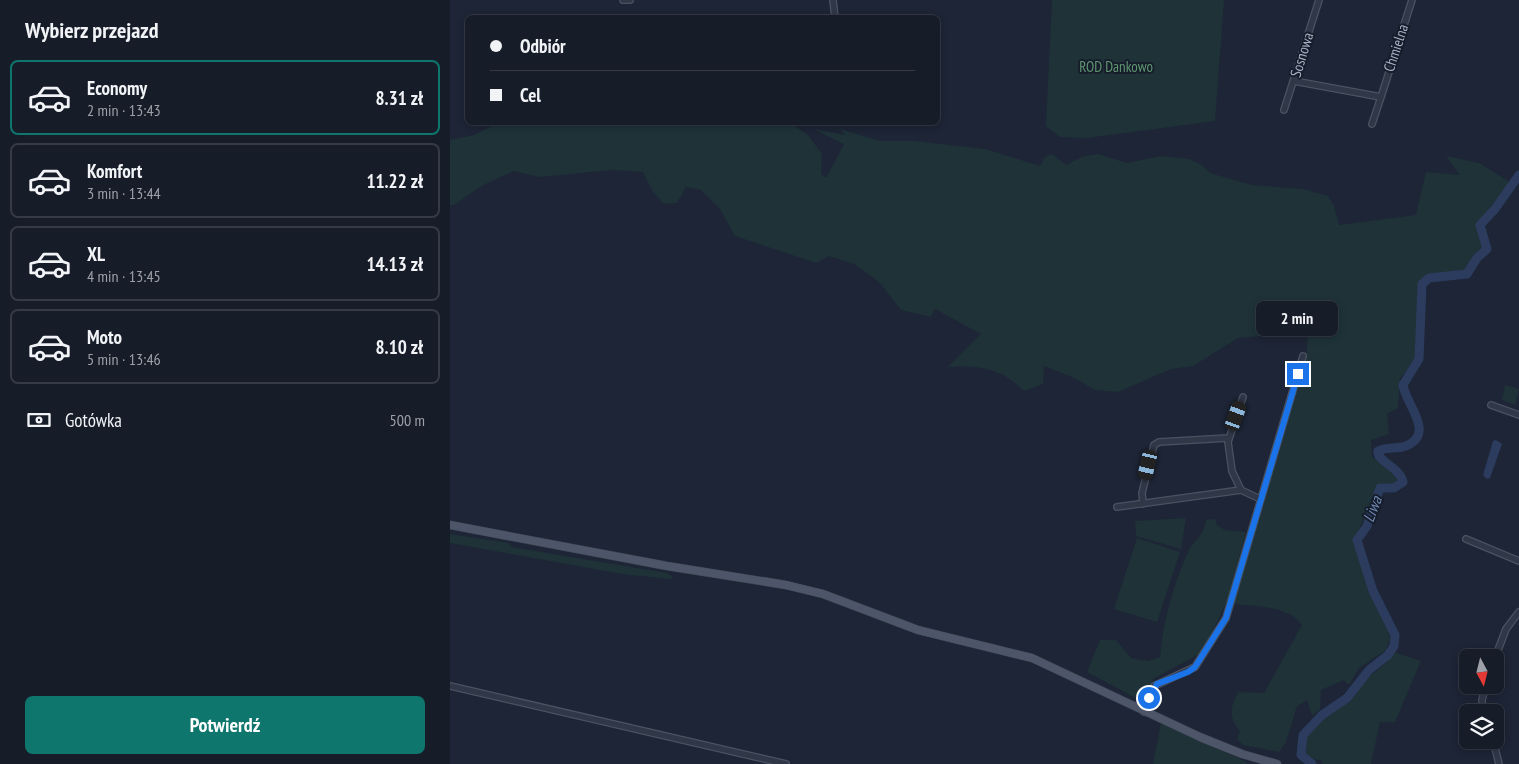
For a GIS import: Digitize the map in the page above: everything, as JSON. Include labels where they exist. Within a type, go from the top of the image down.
[{"type":"main road","points":[[450,525],[653,564],[786,585],[823,594],[923,631],[1032,658],[1144,712],[1242,754],[1260,764]]},
{"type":"main road","points":[[1242,754],[1277,764],[1285,764]]},
{"type":"street","points":[[623,0],[630,0]]},
{"type":"street","points":[[833,0],[835,15]]},
{"type":"street","name":"Sosnowa","points":[[1284,110],[1319,0]]},
{"type":"street","name":"Chmielna","points":[[1372,124],[1412,0]]},
{"type":"street","points":[[1294,81],[1380,97]]},
{"type":"street","points":[[1144,712],[1154,686],[1191,670],[1205,654],[1230,608],[1260,499],[1303,356]]},
{"type":"street","points":[[1241,490],[1232,471],[1228,438],[1243,397]]},
{"type":"street","points":[[1491,405],[1519,416]]},
{"type":"street","points":[[1143,504],[1142,493],[1154,445],[1159,442],[1228,438]]},
{"type":"street","points":[[1117,507],[1241,490],[1260,499]]},
{"type":"street","points":[[1466,538],[1519,561]]},
{"type":"street","points":[[1498,649],[1506,629],[1519,612]]},
{"type":"street","points":[[450,686],[786,764]]},
{"type":"street","points":[[1495,749],[1499,764]]},
{"type":"green space","name":"ROD Dankowo","points":[[1052,0],[1224,0],[1215,121],[1087,138],[1060,137],[1046,126]]},
{"type":"green space","points":[[494,125],[793,125],[808,135],[822,154],[821,174],[826,178],[844,144],[813,129],[845,135],[840,129],[880,141],[914,141],[985,149],[1040,166],[1045,157],[1052,154],[1066,165],[1084,156],[1098,154],[1127,163],[1161,156],[1189,159],[1202,165],[1210,173],[1252,185],[1303,189],[1328,196],[1334,206],[1339,225],[1416,215],[1426,172],[1460,175],[1446,156],[1479,163],[1510,182],[1477,224],[1486,248],[1473,258],[1469,269],[1458,273],[1423,279],[1420,293],[1415,362],[1400,378],[1398,408],[1387,414],[1389,434],[1371,440],[1372,457],[1392,470],[1397,479],[1395,484],[1381,483],[1356,535],[1356,552],[1362,562],[1368,591],[1388,628],[1390,638],[1386,650],[1359,668],[1349,685],[1344,680],[1321,690],[1320,709],[1312,716],[1307,700],[1297,706],[1286,742],[1279,752],[1243,745],[1237,739],[1240,731],[1231,712],[1238,692],[1264,693],[1302,625],[1296,618],[1280,610],[1234,604],[1307,353],[1308,325],[1292,326],[1259,336],[1238,338],[1193,366],[1171,369],[1118,392],[1095,390],[1074,378],[1044,366],[1043,384],[1024,391],[1007,377],[989,370],[970,367],[948,367],[981,334],[935,309],[931,317],[901,310],[880,283],[854,264],[829,256],[816,263],[735,236],[720,209],[701,190],[686,187],[677,203],[664,204],[653,192],[643,172],[612,170],[539,177],[514,171],[481,186],[454,205],[450,205],[450,140],[474,135]]},
{"type":"green space","points":[[1505,385],[1519,389],[1515,405],[1502,400]]},
{"type":"green space","points":[[1186,518],[1181,549],[1136,536],[1135,521]]},
{"type":"green space","points":[[1215,519],[1217,525],[1225,530],[1246,532],[1228,599],[1203,652],[1153,679],[1143,702],[1087,672],[1100,640],[1116,640],[1131,658],[1148,661],[1160,657],[1166,617],[1173,590],[1190,547],[1200,536],[1206,520]]},
{"type":"green space","points":[[450,534],[508,543],[512,547],[667,573],[673,577],[671,579],[622,574],[450,543]]},
{"type":"green space","points":[[1137,538],[1180,552],[1157,622],[1114,609]]},
{"type":"green space","points":[[1394,652],[1421,661],[1395,722],[1380,722],[1371,764],[1323,764],[1321,760],[1311,759],[1304,751],[1305,740],[1314,725],[1350,700],[1367,679],[1385,664]]},
{"type":"green space","points":[[1161,723],[1244,761],[1249,764],[1153,764]]},
{"type":"water","points":[[1496,440],[1502,444],[1490,478],[1487,479],[1483,475],[1493,441]]},
{"type":"waterway","name":"Liwa","points":[[1312,764],[1301,755],[1303,735],[1322,715],[1347,698],[1369,670],[1388,655],[1394,646],[1395,635],[1373,591],[1357,540],[1367,526],[1380,488],[1394,488],[1403,482],[1398,472],[1378,455],[1378,451],[1408,445],[1416,439],[1419,433],[1419,425],[1403,385],[1419,359],[1422,284],[1429,278],[1467,274],[1477,258],[1487,249],[1480,225],[1495,209],[1519,175]]},
{"type":"route","points":[[1149,698],[1157,684],[1188,672],[1195,667],[1212,644],[1226,618],[1298,374]]}]
